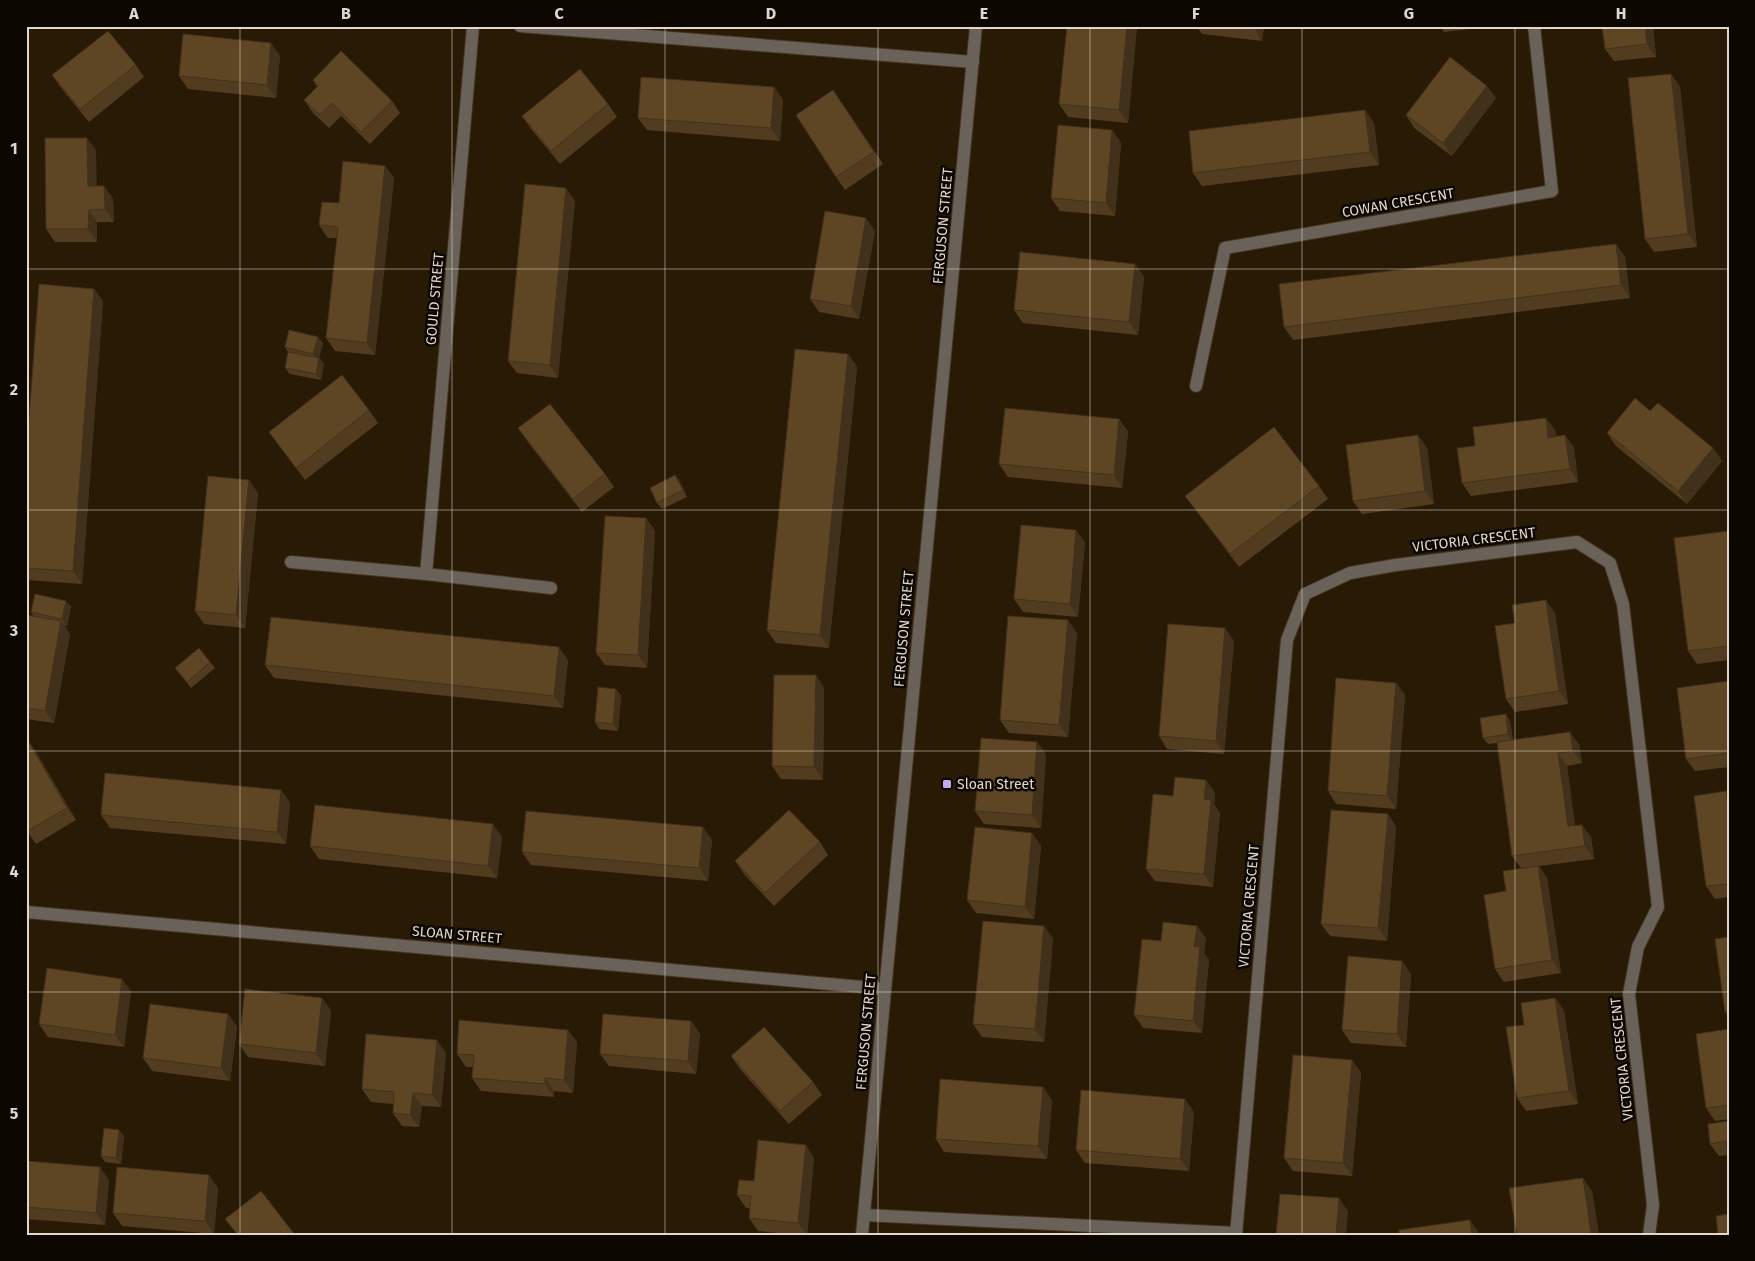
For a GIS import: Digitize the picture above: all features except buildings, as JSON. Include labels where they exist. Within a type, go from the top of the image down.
[{"type":"street","name":"GOULD STREET","points":[[426,574],[474,26]]},
{"type":"street","points":[[520,26],[973,62]]},
{"type":"street","name":"FERGUSON STREET","points":[[862,1235],[976,26]]},
{"type":"street","name":"COWAN CRESCENT","points":[[1196,386],[1225,248],[1552,191],[1534,26]]},
{"type":"street","name":"VICTORIA CRESCENT","points":[[1236,1234],[1287,640],[1305,594],[1350,573],[1577,542],[1610,563],[1622,604],[1658,907],[1638,947],[1629,994],[1652,1205],[1650,1235]]},
{"type":"street","points":[[291,562],[551,588]]},
{"type":"street","name":"SLOAN STREET","points":[[26,912],[885,988]]},
{"type":"street","points":[[864,1215],[1236,1234]]},
{"type":"place","name":"Sloan Street","points":[[947,784]]}]
